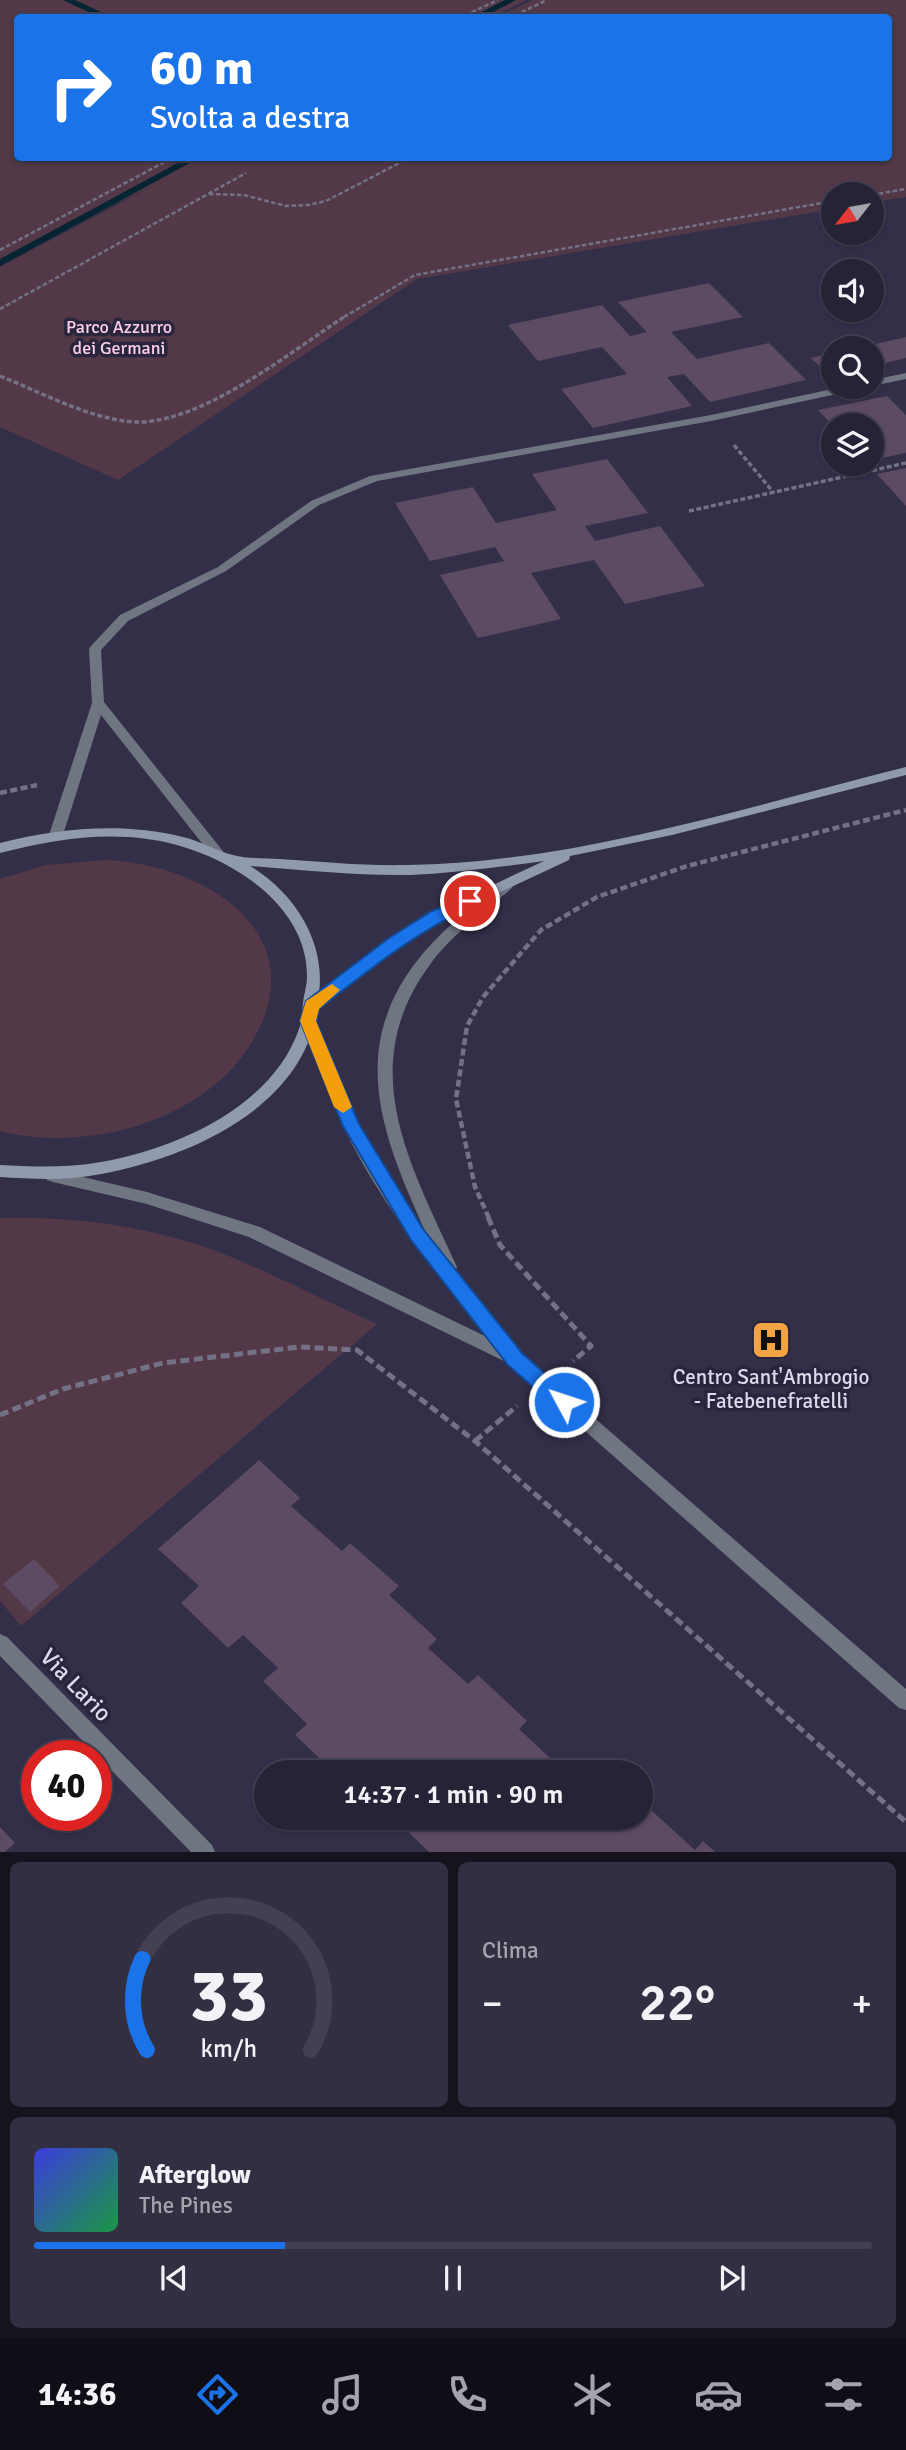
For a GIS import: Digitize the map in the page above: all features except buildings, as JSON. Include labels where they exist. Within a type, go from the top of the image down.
[{"type":"main road","points":[[232,860],[356,869],[416,870],[575,852],[906,771]]},
{"type":"main road","points":[[0,1171],[53,1176],[140,1163],[181,1148],[218,1129],[250,1105],[276,1079],[296,1050],[310,1013],[312,962],[298,922],[270,888],[232,860],[216,853],[176,839],[131,832],[56,835],[5,846]]},
{"type":"main road","points":[[310,1013],[424,923],[575,852]]},
{"type":"street","points":[[884,381],[906,376]]},
{"type":"street","points":[[56,835],[98,703],[94,649],[124,618],[222,569],[315,503],[374,478],[711,418],[821,394]]},
{"type":"street","points":[[98,703],[216,853]]},
{"type":"street","points":[[460,1290],[395,1145],[384,1098],[384,1062],[391,1026],[413,977],[449,935],[506,886]]},
{"type":"street","points":[[310,1013],[351,1126],[371,1161],[417,1235],[515,1359],[906,1701]]},
{"type":"street","points":[[53,1176],[147,1198],[254,1232],[515,1359]]},
{"type":"street","name":"Via Lario","points":[[0,1643],[205,1852]]},
{"type":"path","points":[[468,14],[498,0]]},
{"type":"path","points":[[517,14],[547,0]]},
{"type":"path","points":[[0,250],[166,161]]},
{"type":"path","points":[[208,194],[244,195],[286,206],[308,205],[326,201],[403,161]]},
{"type":"path","points":[[0,309],[246,173]]},
{"type":"path","points":[[884,193],[906,190]]},
{"type":"path","points":[[0,376],[99,416],[128,422],[163,420],[205,406],[389,288],[415,275],[821,203]]},
{"type":"path","points":[[711,418],[774,493]]},
{"type":"path","points":[[689,511],[906,463]]},
{"type":"path","points":[[475,1441],[591,1346],[500,1245],[475,1188],[456,1099],[460,1058],[467,1026],[483,997],[541,930],[597,897],[687,866],[906,810]]},
{"type":"path","points":[[0,1415],[82,1384],[177,1359],[265,1350],[357,1350],[475,1441],[906,1822]]},
{"type":"green space","name":"Parco Azzurro dei Germani","points":[[0,0],[526,0],[499,14],[14,14],[14,161],[892,161],[892,14],[503,14],[533,0],[906,0],[906,197],[884,200],[884,182],[821,182],[821,211],[417,279],[118,480],[0,427],[0,267],[156,184],[0,260]]},
{"type":"green space","points":[[106,860],[143,864],[179,875],[212,890],[240,911],[260,937],[270,968],[268,1003],[252,1042],[231,1070],[204,1093],[174,1111],[140,1125],[105,1134],[69,1138],[34,1137],[0,1131],[0,879],[46,865]]},
{"type":"green space","points":[[0,1218],[110,1224],[190,1242],[256,1268],[377,1324],[21,1626],[0,1601]]},
{"type":"waterway","points":[[67,0],[100,14]]},
{"type":"waterway","points":[[482,14],[512,0]]},
{"type":"waterway","points":[[0,263],[188,161]]},
{"type":"slow traffic","points":[[332,990],[312,1006],[308,1021],[343,1107]]},
{"type":"place","name":"Centro Sant'Ambrogio - Fatebenefratelli","points":[[771,1340]]},
{"type":"route","points":[[470,901],[438,915],[395,942],[312,1006],[308,1021],[351,1126],[417,1235],[515,1359],[564,1402]]}]
